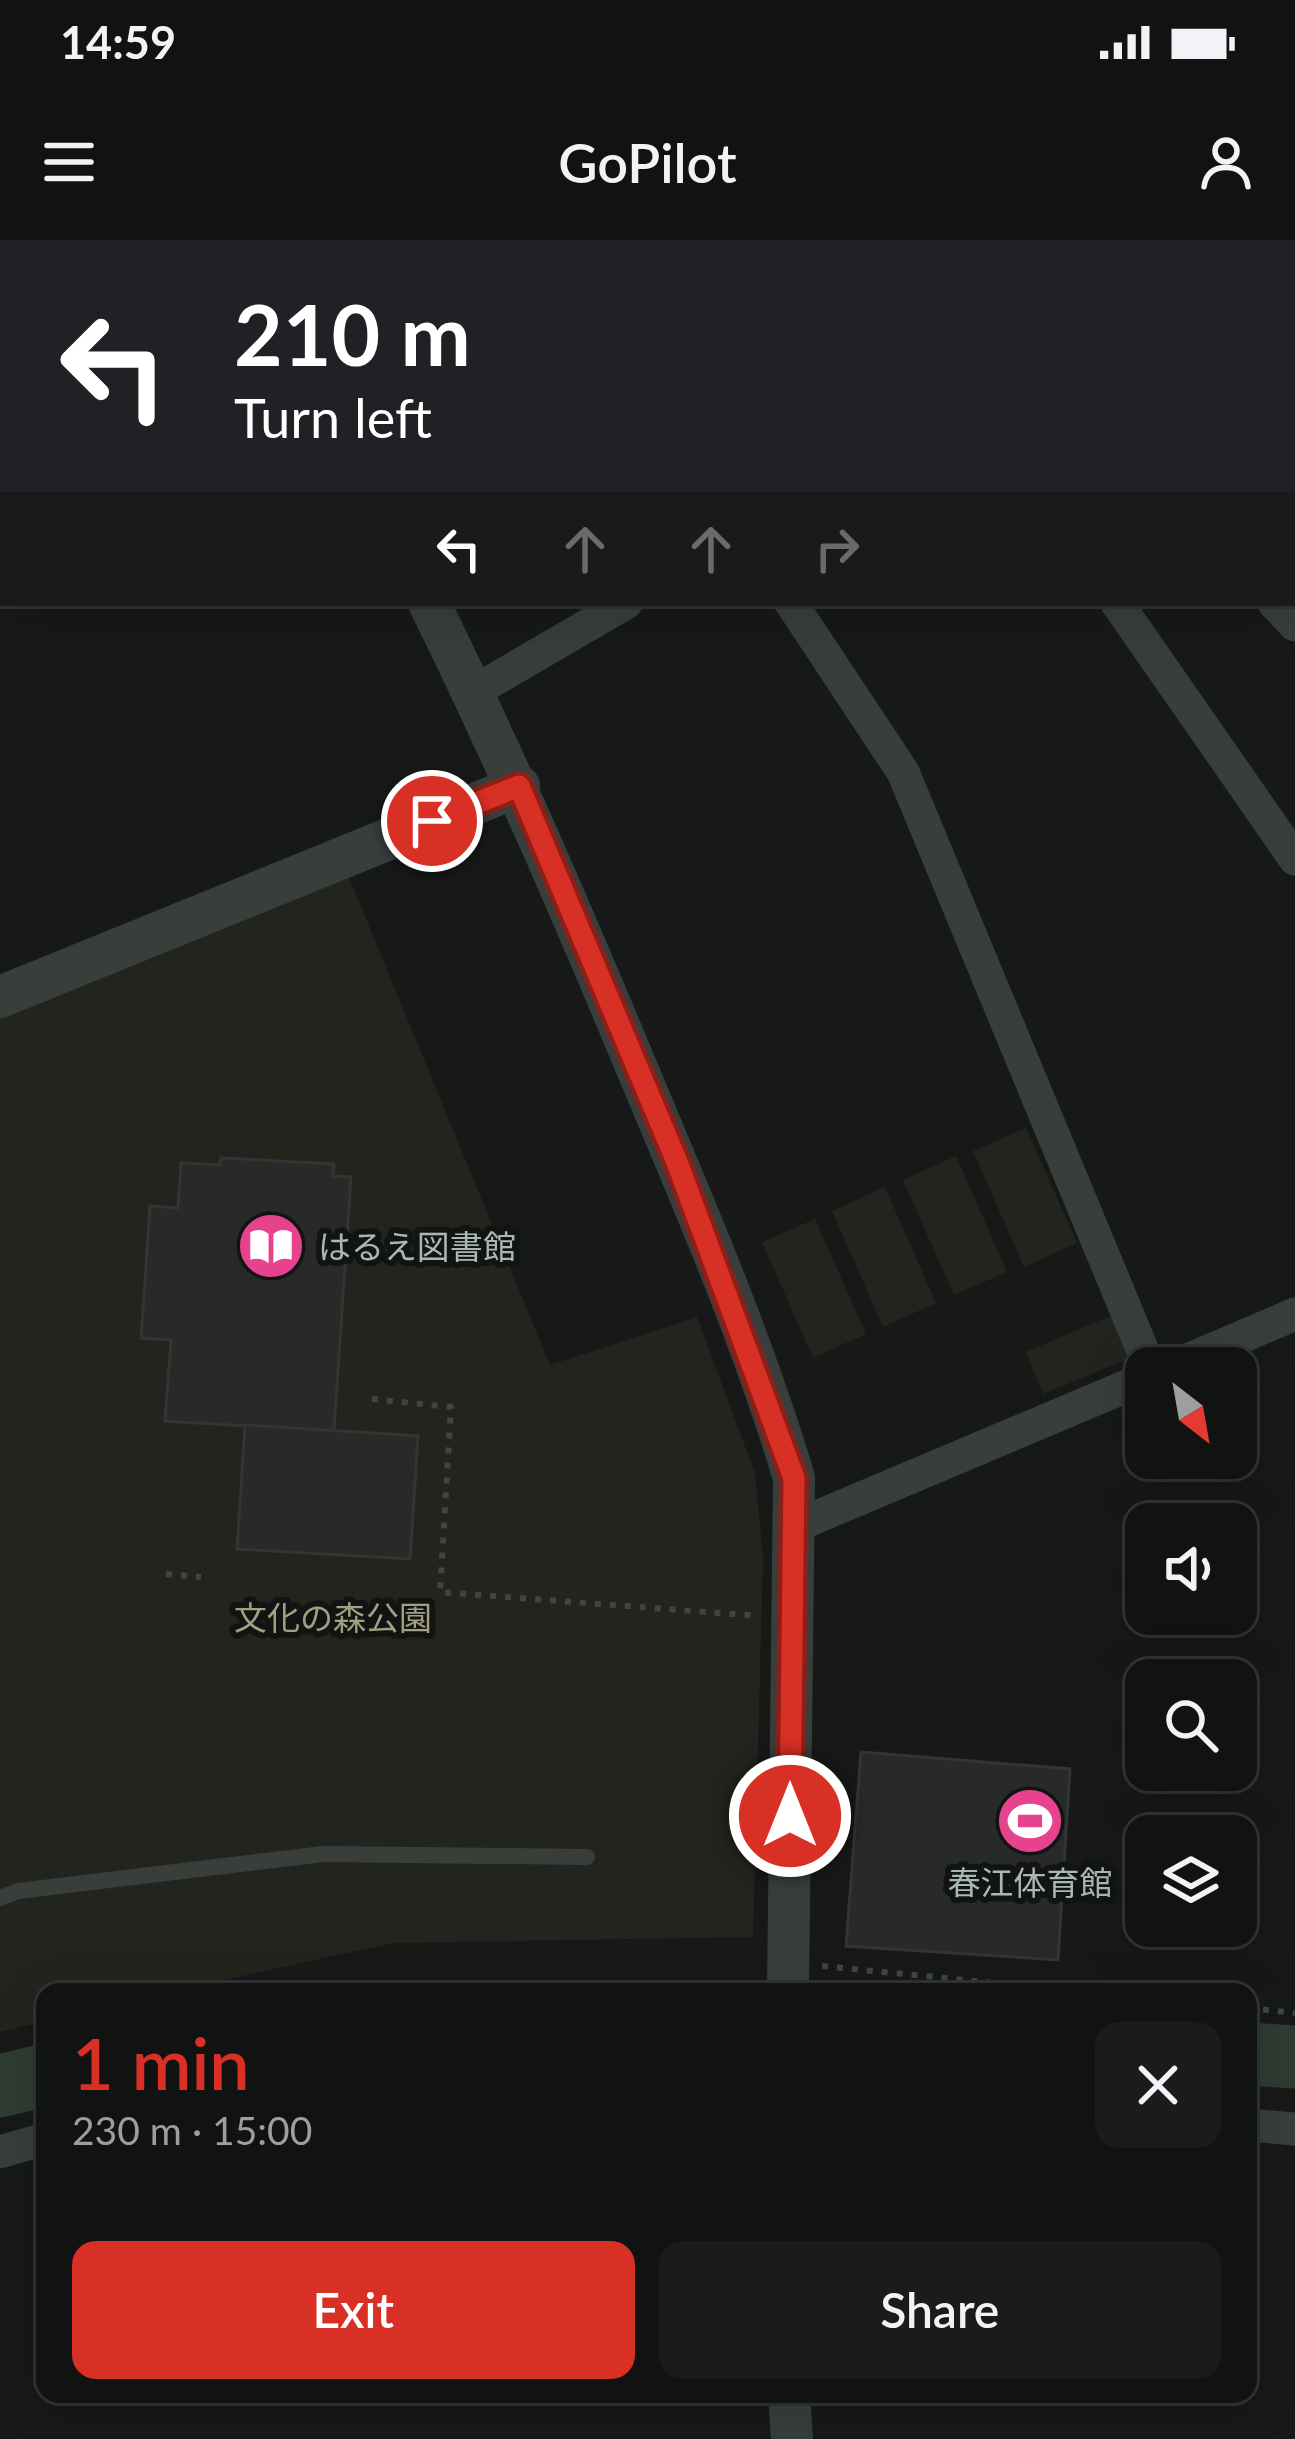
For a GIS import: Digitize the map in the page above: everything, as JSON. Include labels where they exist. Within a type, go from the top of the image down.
[{"type":"street","points":[[430,606],[519,786],[677,1162],[775,1415],[794,1478],[790,1855],[797,1978]]},
{"type":"street","points":[[473,692],[621,606]]},
{"type":"street","points":[[793,606],[903,772],[1141,1347]]},
{"type":"street","points":[[1119,606],[1295,859]]},
{"type":"street","points":[[0,997],[519,786]]},
{"type":"street","points":[[1218,1347],[1295,1314]]},
{"type":"street","points":[[793,1528],[1125,1387]]},
{"type":"street","points":[[1257,2126],[1295,2129]]},
{"type":"street","points":[[0,2152],[36,2142]]},
{"type":"street","points":[[790,2403],[792,2439]]},
{"type":"lane","points":[[0,1898],[323,1854],[587,1858]]},
{"type":"path","points":[[373,1399],[451,1407],[440,1592],[792,1619]]},
{"type":"path","points":[[166,1574],[201,1577]]},
{"type":"path","points":[[797,1978],[901,1983]]},
{"type":"path","points":[[1257,2009],[1295,2013]]},
{"type":"green space","name":"文化の森公園","points":[[348,875],[550,1365],[697,1317],[755,1473],[763,1557],[753,1937],[394,1943],[210,1983],[36,1983],[36,2023],[0,2032],[0,1017]]},
{"type":"green space","points":[[1026,1128],[1077,1243],[1024,1267],[973,1151]]},
{"type":"green space","points":[[956,1156],[1007,1272],[954,1295],[903,1180]]},
{"type":"green space","points":[[885,1187],[936,1303],[883,1327],[832,1211]]},
{"type":"green space","points":[[815,1219],[866,1334],[813,1358],[762,1242]]},
{"type":"green space","points":[[1117,1313],[1131,1347],[1125,1347],[1125,1360],[1043,1394],[1026,1352]]},
{"type":"building","points":[[221,1158],[334,1164],[333,1176],[351,1177],[334,1431],[165,1421],[171,1340],[141,1338],[150,1206],[178,1208],[181,1163],[220,1165]]},
{"type":"building","points":[[245,1425],[418,1436],[410,1559],[237,1549]]},
{"type":"building","points":[[861,1752],[1070,1769],[1058,1960],[846,1946]]},
{"type":"waterway","points":[[1257,2055],[1295,2057]]},
{"type":"waterway","points":[[0,2086],[36,2077]]},
{"type":"place","name":"はるえ図書館","points":[[271,1246]]},
{"type":"place","name":"春江体育館","points":[[1030,1821]]},
{"type":"route","points":[[432,821],[519,786],[677,1162],[775,1415],[794,1478],[790,1816]]}]
